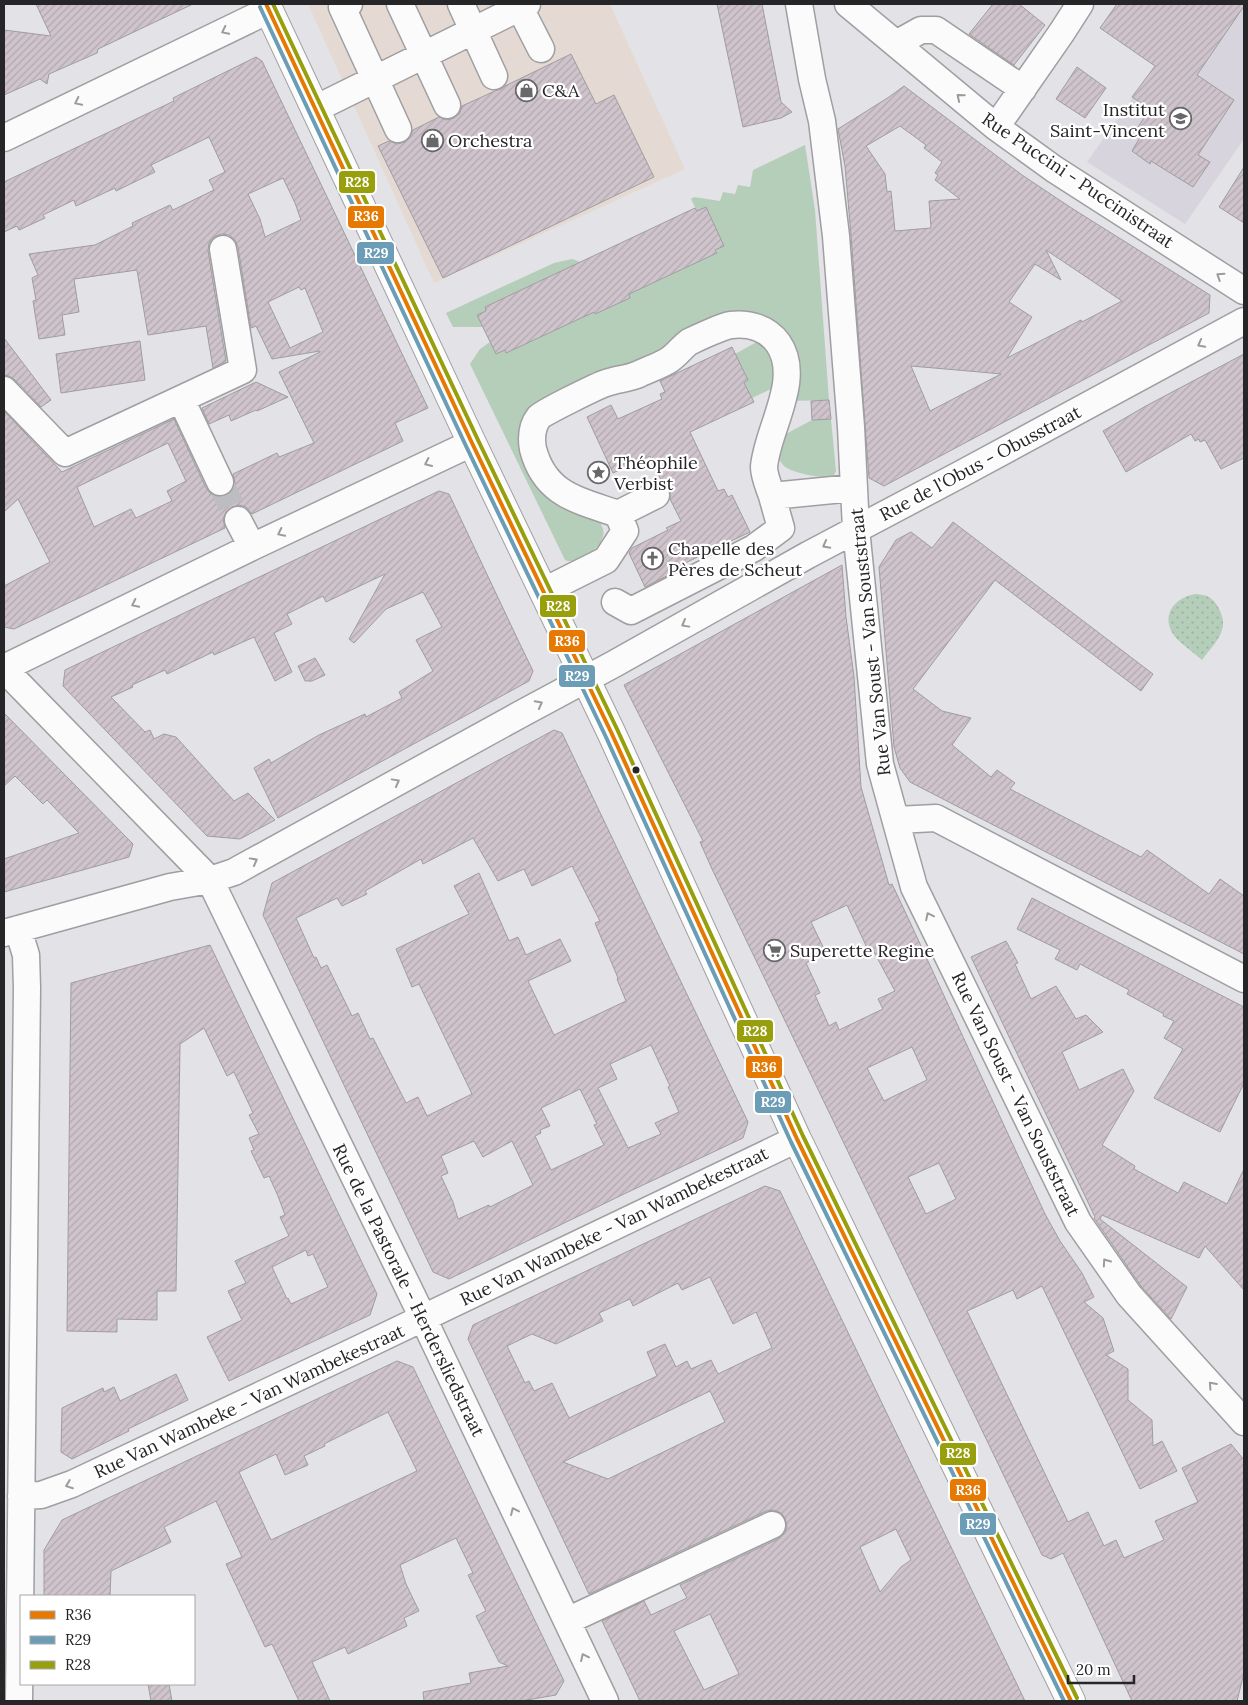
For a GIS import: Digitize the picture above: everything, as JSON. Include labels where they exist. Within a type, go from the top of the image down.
[{"type":"main road","points":[[267,7],[472,443],[586,679],[797,1139],[1072,1701]]},
{"type":"street","points":[[349,4],[342,7],[398,129]]},
{"type":"street","points":[[400,4],[447,105]]},
{"type":"street","points":[[461,4],[494,76]]},
{"type":"street","name":"Rue Van Soust - Van Souststraat","points":[[799,4],[812,79],[822,121],[836,236],[851,427],[856,528],[880,764],[914,887],[1078,1222],[1129,1295],[1244,1422]]},
{"type":"street","name":"Rue Puccini - Puccinistraat","points":[[848,4],[996,127],[1069,178],[1244,291]]},
{"type":"street","points":[[996,127],[1080,4]]},
{"type":"street","points":[[314,109],[522,5],[542,49]]},
{"type":"street","points":[[4,138],[267,7]]},
{"type":"street","points":[[896,44],[921,30],[936,30],[1023,89]]},
{"type":"street","points":[[4,390],[65,453],[243,370],[223,249]]},
{"type":"street","name":"Rue de l'Obus - Obusstraat","points":[[11,931],[170,887],[210,880],[234,872],[856,528],[918,497],[1244,321]]},
{"type":"street","points":[[544,590],[606,560],[625,531],[618,514],[560,491],[545,478],[536,462],[532,445],[532,430],[540,416],[606,383],[631,378],[670,360],[689,342],[730,325],[753,325],[770,335],[779,344],[784,358],[786,374],[781,406],[766,452],[764,469],[781,528],[754,548],[632,611],[615,602]]},
{"type":"street","points":[[181,399],[220,482]]},
{"type":"street","points":[[4,669],[472,443]]},
{"type":"street","points":[[772,496],[853,488]]},
{"type":"street","points":[[618,514],[656,494]]},
{"type":"street","points":[[238,520],[252,548]]},
{"type":"street","name":"Rue de la Pastorale - Herdersliedstraat","points":[[4,669],[210,880],[423,1318],[605,1701]]},
{"type":"street","points":[[896,820],[936,818],[1244,979]]},
{"type":"street","points":[[11,931],[26,955],[27,988],[20,1595]]},
{"type":"street","name":"Rue Van Wambeke - Van Wambekestraat","points":[[21,1496],[41,1495],[72,1484],[797,1139]]},
{"type":"street","points":[[567,1621],[772,1525]]},
{"type":"street","points":[[19,1701],[20,1598]]},
{"type":"shaded area","points":[[308,4],[610,4],[685,169],[434,283]]},
{"type":"shaded area","name":"Institut Saint-Vincent","points":[[1199,4],[1244,4],[1244,139],[1185,224],[1087,162]]},
{"type":"green space","points":[[805,145],[815,210],[829,400],[790,401],[760,319],[524,435],[599,520],[603,528],[601,541],[593,551],[576,561],[565,560],[470,364],[480,349],[490,342],[496,354],[505,350],[506,353],[594,312],[595,314],[630,298],[629,294],[717,253],[706,207],[697,211],[691,199],[694,197],[720,201],[723,192],[735,194],[738,185],[750,187],[753,170]]},
{"type":"green space","points":[[572,259],[581,262],[485,307],[483,327],[453,327],[446,313],[554,263]]},
{"type":"green space","points":[[764,338],[779,358],[773,388],[752,398],[744,383],[748,380],[735,354]]},
{"type":"green space","points":[[831,419],[836,471],[834,475],[823,477],[808,475],[784,466],[776,452],[784,435],[812,420]]},
{"type":"green space","points":[[1195,594],[1207,596],[1214,601],[1223,622],[1220,635],[1202,660],[1177,639],[1169,624],[1169,617],[1174,605],[1187,596]]},
{"type":"building","points":[[36,4],[193,4],[98,49],[97,53],[49,74],[47,84],[40,79],[4,95],[4,30],[51,36]]},
{"type":"building","points":[[717,4],[762,4],[781,102],[792,112],[781,118],[743,127]]},
{"type":"building","points":[[993,4],[1019,4],[1045,25],[1014,65],[969,34]]},
{"type":"building","points":[[1117,4],[1244,4],[1197,75],[1234,100],[1198,155],[1210,162],[1193,187],[1151,161],[1150,164],[1132,151],[1142,134],[1136,130],[1150,109],[1132,97],[1155,66],[1100,28]]},
{"type":"building","points":[[571,54],[596,104],[614,95],[654,177],[443,278],[378,146],[389,141],[397,144],[405,142],[413,130],[439,117],[446,120],[454,118],[460,113],[462,106]]},
{"type":"building","points":[[256,57],[262,61],[428,408],[395,423],[403,441],[252,514],[246,507],[239,505],[232,507],[226,512],[223,519],[225,528],[14,629],[4,627],[4,586],[50,562],[18,499],[4,512],[4,411],[62,472],[174,419],[206,488],[211,494],[218,497],[226,496],[233,490],[235,483],[233,474],[277,453],[279,457],[314,443],[279,372],[320,351],[272,359],[256,326],[251,328],[238,247],[235,240],[229,235],[221,234],[214,237],[209,243],[208,251],[226,361],[213,368],[206,326],[148,335],[137,270],[74,279],[79,312],[62,315],[65,335],[39,339],[33,301],[36,300],[32,278],[38,275],[29,254],[95,245],[133,226],[132,223],[170,205],[173,210],[214,190],[209,180],[225,172],[209,137],[151,165],[155,172],[116,191],[115,188],[76,206],[74,200],[43,215],[45,218],[19,230],[17,226],[4,232],[4,182],[174,101],[173,98]],"holes":[[[283,178],[301,220],[265,237],[260,219],[248,194]],[[299,287],[301,290],[305,288],[323,332],[290,348],[268,302]],[[168,443],[186,481],[167,491],[172,501],[136,518],[131,509],[94,527],[77,487]]]},
{"type":"building","points":[[1077,67],[1106,88],[1085,118],[1056,99]]},
{"type":"building","points":[[904,86],[1022,175],[1210,295],[1209,313],[884,486],[869,478],[845,166],[838,129]],"holes":[[[900,126],[926,145],[924,148],[942,162],[935,173],[938,175],[935,180],[960,199],[929,201],[931,228],[895,231],[891,191],[887,192],[885,174],[866,146]],[[1046,250],[1122,301],[1007,358],[1032,317],[1009,302],[1035,264],[1061,280]],[[911,366],[1001,374],[930,411]]]},
{"type":"building","points":[[1244,167],[1244,223],[1219,207]]},
{"type":"building","points":[[706,207],[724,246],[715,250],[717,253],[629,294],[630,298],[595,314],[594,312],[506,353],[505,350],[496,354],[477,315],[486,311],[485,307],[695,208],[697,211]]},
{"type":"building","points":[[4,338],[51,400],[41,407],[15,380],[4,375]]},
{"type":"building","points":[[140,341],[145,380],[61,393],[56,354]]},
{"type":"building","points":[[732,347],[748,380],[744,383],[754,402],[690,432],[718,491],[724,489],[728,497],[732,495],[750,532],[681,565],[682,568],[645,587],[629,553],[632,548],[668,530],[666,528],[681,521],[670,499],[670,489],[662,482],[650,456],[613,473],[587,417],[611,405],[618,419],[662,399],[660,394],[665,392],[660,381]]},
{"type":"building","points":[[1244,354],[1244,458],[1221,469],[1205,440],[1200,442],[1199,439],[1195,441],[1191,434],[1126,472],[1103,431]]},
{"type":"building","points":[[256,382],[288,397],[231,421],[229,415],[209,424],[202,408]]},
{"type":"building","points":[[829,400],[831,419],[812,420],[811,401]]},
{"type":"building","points":[[439,491],[449,494],[533,671],[529,681],[278,818],[254,768],[269,759],[271,763],[319,735],[365,714],[366,717],[402,698],[399,692],[433,671],[416,640],[442,627],[423,592],[386,609],[354,643],[349,639],[385,574],[326,602],[323,596],[287,614],[292,624],[274,633],[292,672],[275,681],[254,637],[214,655],[213,652],[167,674],[165,670],[111,697],[145,732],[150,730],[154,739],[164,734],[176,737],[234,801],[248,793],[275,820],[240,839],[207,836],[63,686],[65,670]]},
{"type":"building","points":[[953,522],[1153,674],[1141,691],[995,580],[913,689],[942,711],[971,718],[952,745],[991,777],[997,770],[1015,783],[1010,789],[1141,857],[1147,850],[1209,894],[1220,879],[1244,896],[1244,954],[910,782],[900,768],[894,747],[879,567],[896,540],[911,532],[932,548]]},
{"type":"building","points":[[842,565],[846,617],[854,677],[861,787],[889,885],[892,884],[1045,1214],[1060,1241],[1082,1273],[1094,1297],[1084,1302],[1103,1318],[1114,1351],[1106,1355],[1128,1369],[1128,1400],[1152,1420],[1153,1446],[1162,1441],[1177,1471],[1140,1489],[1042,1286],[1017,1299],[1013,1290],[967,1311],[1068,1522],[1088,1512],[1104,1546],[1116,1540],[1124,1558],[1164,1540],[1155,1521],[1198,1502],[1182,1468],[1231,1444],[1244,1460],[1244,1673],[1237,1701],[1132,1701],[1063,1553],[1051,1559],[1042,1555],[712,869],[700,842],[703,841],[624,685]],"holes":[[[847,905],[869,952],[873,950],[895,991],[878,999],[883,1009],[839,1030],[836,1022],[829,1026],[815,995],[820,993],[806,963],[826,953],[811,922]],[[912,1047],[927,1080],[884,1101],[867,1068]],[[939,1163],[956,1199],[926,1214],[908,1177]]]},
{"type":"building","points":[[315,658],[325,675],[312,681],[305,681],[298,666]]},
{"type":"building","points":[[4,713],[133,844],[129,857],[4,892],[4,859],[79,833],[47,800],[43,804],[15,776],[4,786]]},
{"type":"building","points":[[554,730],[562,733],[748,1122],[743,1138],[449,1279],[433,1272],[263,915],[272,883]],"holes":[[[473,838],[498,881],[524,869],[532,886],[572,866],[600,921],[595,923],[626,1001],[554,1035],[528,981],[571,961],[560,939],[526,955],[518,937],[509,941],[479,873],[454,886],[469,914],[396,949],[412,987],[419,984],[472,1094],[427,1116],[418,1097],[406,1103],[373,1038],[370,1039],[358,1013],[352,1016],[327,965],[321,968],[316,957],[314,958],[296,918],[337,898],[342,906],[367,894],[365,891],[421,859],[423,864]],[[651,1045],[670,1086],[668,1087],[679,1112],[655,1123],[661,1134],[628,1148],[598,1088],[617,1079],[610,1064]],[[580,1089],[597,1124],[594,1125],[604,1145],[551,1170],[535,1136],[541,1133],[540,1130],[550,1126],[541,1108]],[[474,1141],[483,1157],[512,1141],[533,1185],[490,1207],[489,1205],[458,1219],[453,1202],[441,1176],[448,1173],[441,1156]]]},
{"type":"building","points":[[1032,898],[1244,1007],[1244,1083],[1220,1132],[1154,1098],[1183,1049],[1164,1038],[1174,1021],[1127,994],[1129,990],[1080,964],[1077,970],[1055,959],[1060,950],[1017,929]]},
{"type":"building","points":[[1006,941],[1018,963],[1015,964],[1031,999],[1056,986],[1076,1019],[1086,1015],[1103,1032],[1062,1052],[1079,1090],[1123,1069],[1134,1091],[1102,1145],[1135,1166],[1134,1169],[1178,1193],[1184,1182],[1227,1204],[1244,1169],[1244,1290],[1205,1246],[1199,1258],[1102,1215],[1100,1219],[1187,1287],[1171,1319],[1141,1286],[1094,1218],[971,957]]},
{"type":"building","points":[[210,945],[377,1294],[370,1315],[229,1381],[207,1337],[242,1320],[228,1291],[246,1283],[235,1261],[289,1236],[280,1217],[285,1215],[278,1196],[269,1176],[264,1178],[251,1151],[254,1150],[249,1138],[259,1134],[249,1115],[253,1113],[234,1072],[227,1076],[204,1028],[180,1044],[176,1291],[157,1291],[157,1320],[117,1319],[117,1332],[67,1331],[71,983]],"holes":[[[306,1250],[308,1256],[313,1254],[328,1287],[291,1304],[272,1267]]]},
{"type":"building","points":[[765,1186],[780,1191],[1025,1701],[640,1701],[602,1621],[644,1601],[651,1615],[687,1598],[680,1585],[778,1539],[784,1534],[787,1527],[785,1518],[781,1513],[774,1510],[766,1511],[589,1594],[468,1339],[473,1325]],"holes":[[[710,1277],[733,1324],[756,1312],[772,1348],[718,1374],[711,1360],[691,1369],[687,1361],[676,1367],[665,1344],[647,1352],[657,1376],[569,1418],[552,1383],[534,1391],[529,1381],[525,1383],[507,1346],[532,1334],[556,1344],[603,1321],[599,1313],[630,1299],[633,1306],[678,1283],[682,1290]],[[710,1391],[725,1422],[608,1479],[563,1462]],[[896,1529],[911,1560],[901,1567],[880,1592],[860,1547]],[[710,1614],[739,1674],[704,1690],[674,1631]]]},
{"type":"building","points":[[397,1361],[413,1367],[564,1681],[556,1695],[521,1701],[424,1701],[423,1692],[471,1683],[469,1673],[508,1666],[499,1662],[476,1616],[486,1611],[468,1575],[473,1573],[456,1538],[400,1565],[406,1584],[419,1611],[404,1618],[407,1626],[348,1654],[345,1647],[312,1662],[330,1701],[299,1701],[272,1644],[265,1647],[226,1564],[242,1557],[216,1501],[164,1527],[171,1542],[111,1571],[110,1595],[44,1595],[44,1550],[62,1520]],"holes":[[[388,1412],[417,1471],[271,1540],[239,1472],[276,1454],[285,1475],[308,1465],[304,1456]]]},
{"type":"building","points":[[176,1374],[188,1400],[72,1459],[61,1452],[62,1408],[103,1388],[104,1392],[114,1387],[120,1401]]},
{"type":"building","points":[[148,1685],[169,1685],[172,1701],[151,1701]]},
{"type":"tunnel","points":[[220,482],[238,520]]},
{"type":"transit line","name":"R36","points":[[266,4],[472,443],[611,732],[797,1139],[1071,1701]]},
{"type":"transit line","name":"R28","points":[[273,4],[478,440],[617,729],[803,1136],[1077,1698]]},
{"type":"transit line","name":"R29","points":[[260,7],[466,446],[605,735],[791,1142],[1064,1701]]},
{"type":"place","name":"C&A","points":[[526,90]]},
{"type":"place","name":"Institut Saint-Vincent","points":[[1181,119]]},
{"type":"place","name":"Orchestra","points":[[432,140]]},
{"type":"place","name":"Théophile Verbist","points":[[598,472]]},
{"type":"place","name":"Chapelle des Pères de Scheut","points":[[652,558]]},
{"type":"place","name":"Superette Regine","points":[[774,950]]}]
